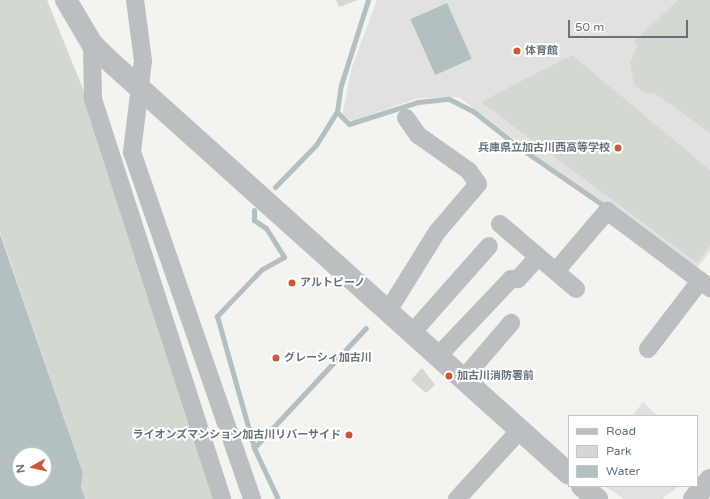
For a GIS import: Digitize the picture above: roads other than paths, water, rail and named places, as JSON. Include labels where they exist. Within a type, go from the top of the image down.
[{"type":"street","points":[[66,0],[92,44],[139,88],[568,473]]},
{"type":"street","points":[[135,0],[143,61],[132,152],[252,499]]},
{"type":"street","points":[[92,44],[93,99],[222,499]]},
{"type":"street","points":[[388,311],[437,232],[478,184],[469,171],[415,139],[406,118]]},
{"type":"street","points":[[556,271],[606,212],[705,284],[648,349]]},
{"type":"street","points":[[500,224],[576,289]]},
{"type":"street","points":[[412,333],[489,246]]},
{"type":"street","points":[[438,356],[511,279],[518,279],[538,257]]},
{"type":"street","points":[[463,379],[511,323]]},
{"type":"street","points":[[457,499],[520,430]]},
{"type":"street","points":[[694,499],[710,480]]},
{"type":"street","points":[[583,487],[597,499]]},
{"type":"water","points":[[447,3],[472,59],[435,75],[410,19]]},
{"type":"water","points":[[0,234],[83,473],[81,487],[85,499],[0,499]]},
{"type":"waterway","points":[[275,187],[316,145],[337,112],[341,85],[368,0]]},
{"type":"waterway","points":[[337,112],[349,124],[418,102],[449,99],[473,111],[520,148],[606,207]]},
{"type":"waterway","points":[[254,210],[254,220],[266,228],[284,257],[261,270],[217,316],[254,448]]},
{"type":"waterway","points":[[278,499],[254,448],[366,328]]},
{"type":"place","name":"体育館","points":[[517,51]]},
{"type":"place","name":"兵庫県立加古川西高等学校","points":[[618,148]]},
{"type":"place","name":"アルトピーノ","points":[[292,283]]},
{"type":"place","name":"グレーシィ加古川","points":[[276,358]]},
{"type":"place","name":"加古川消防署前","points":[[449,376]]},
{"type":"place","name":"ライオンズマンション加古川リバーサイド","points":[[349,435]]}]
